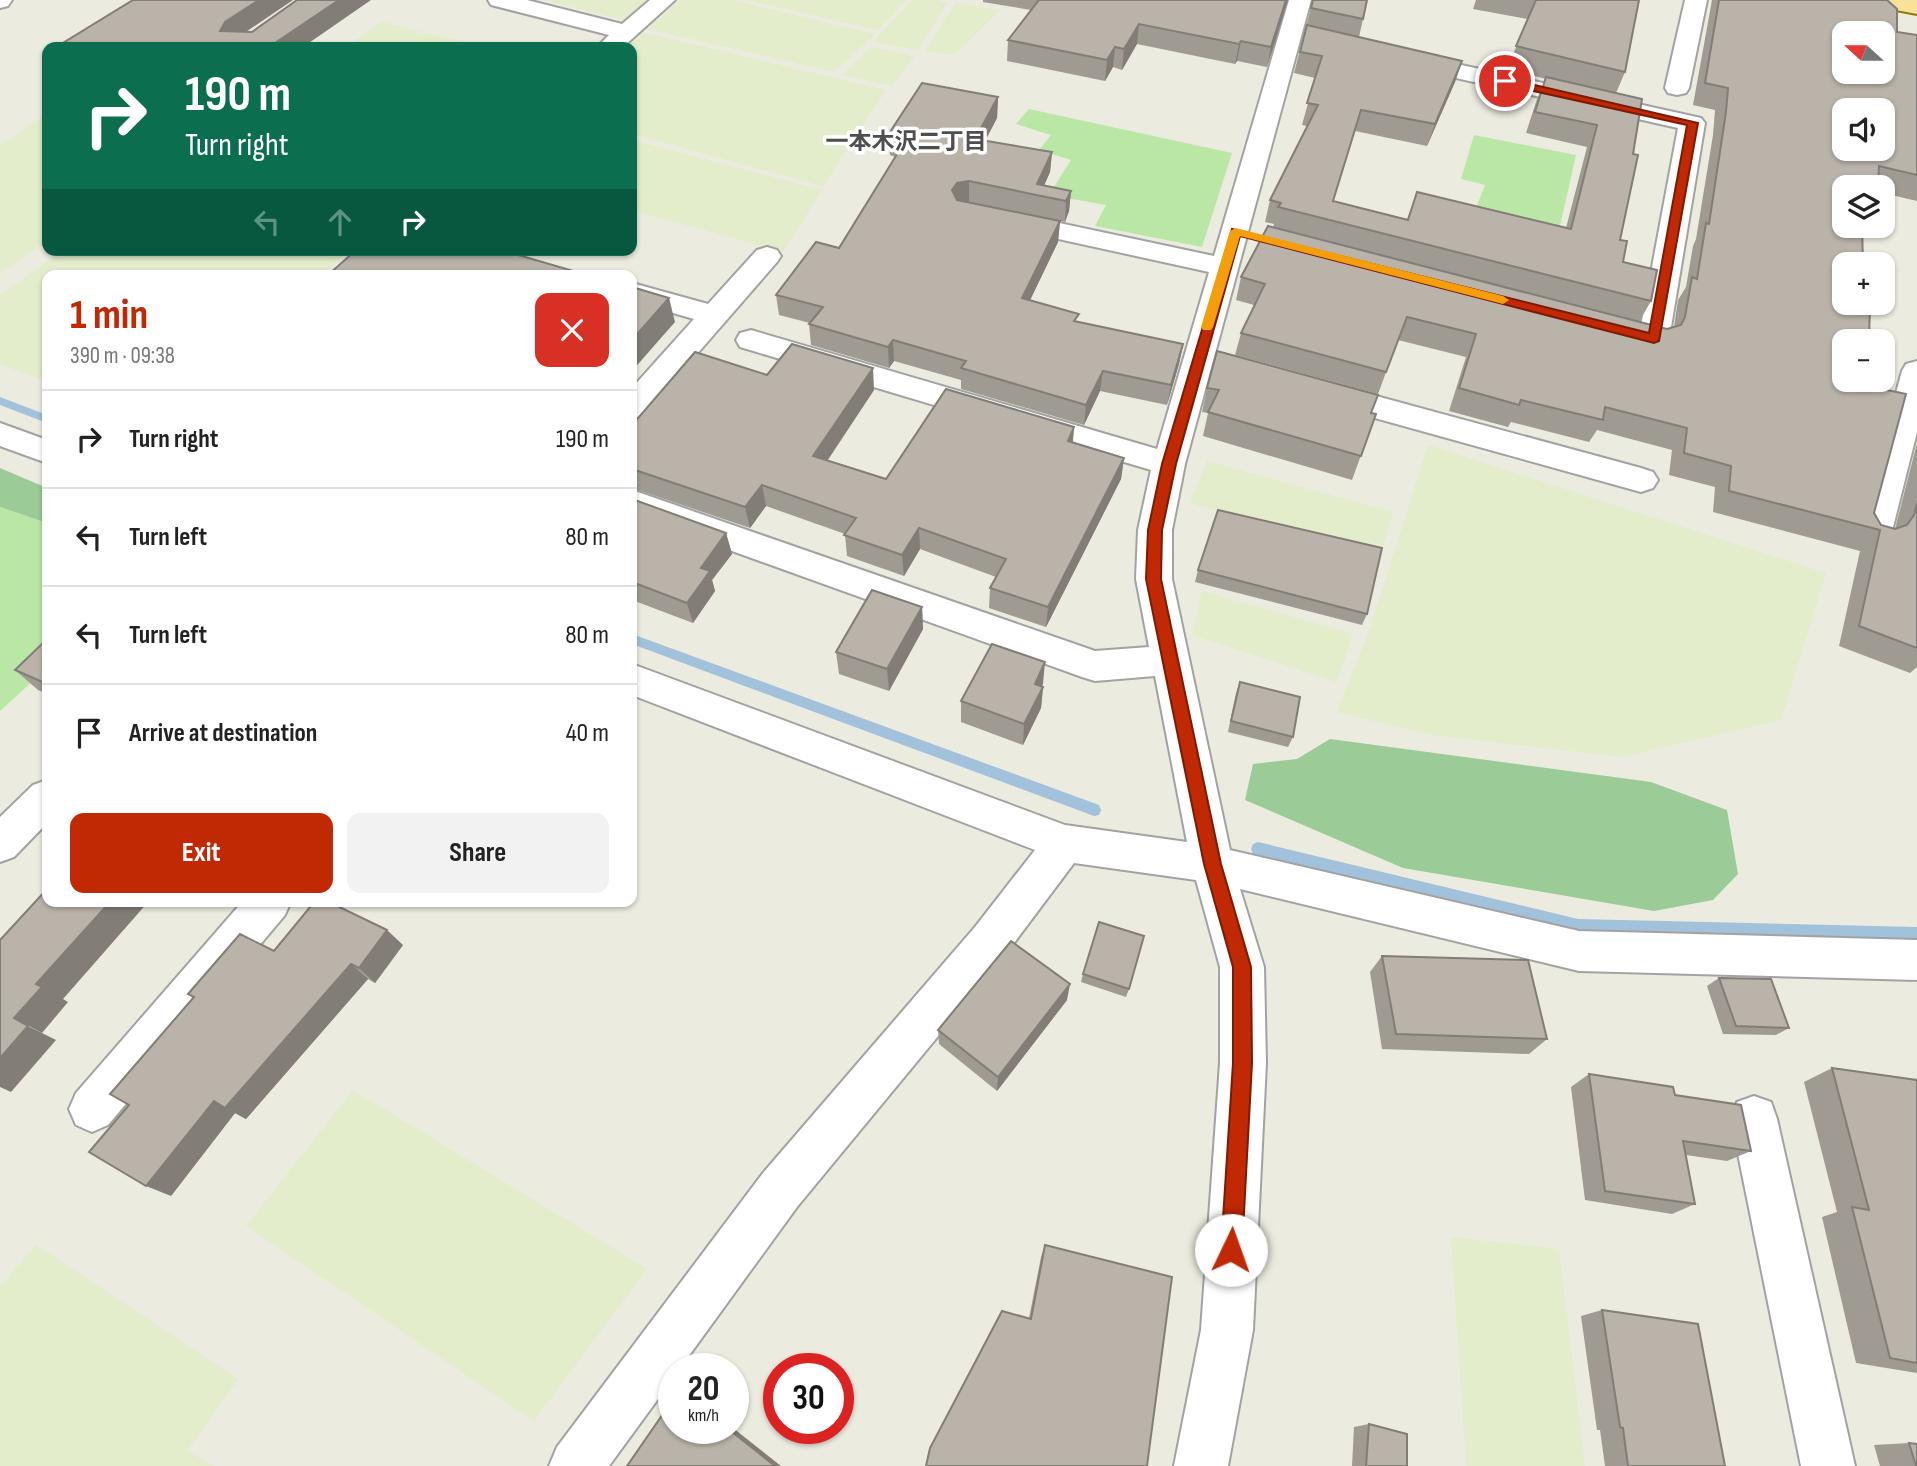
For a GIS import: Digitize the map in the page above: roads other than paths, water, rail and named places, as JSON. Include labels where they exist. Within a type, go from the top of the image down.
[{"type":"main road","points":[[1878,0],[1917,7]]},
{"type":"street","points":[[499,0],[618,40],[664,0]]},
{"type":"street","points":[[1201,1466],[1227,1330],[1243,1063],[1242,967],[1212,864],[1170,660],[1154,579],[1155,530],[1169,464],[1211,362],[1225,267],[1305,37],[1300,0]]},
{"type":"street","points":[[1677,88],[1696,0]]},
{"type":"street","points":[[1385,55],[1692,123],[1654,338],[1587,321]]},
{"type":"street","points":[[982,214],[1225,267]]},
{"type":"street","points":[[1236,231],[1263,238]]},
{"type":"street","points":[[637,402],[767,256]]},
{"type":"street","points":[[637,293],[715,316]]},
{"type":"street","points":[[751,340],[1169,464]]},
{"type":"street","points":[[1874,535],[1917,371]]},
{"type":"street","points":[[1292,384],[1641,480]]},
{"type":"street","points":[[0,434],[42,451]]},
{"type":"street","points":[[637,504],[1095,666],[1170,660]]},
{"type":"street","points":[[637,681],[1065,843],[1212,864],[1579,951],[1917,960]]},
{"type":"street","points":[[0,844],[42,802]]},
{"type":"street","points":[[576,1466],[780,1190],[990,941],[1065,843]]},
{"type":"street","points":[[92,1109],[265,907]]},
{"type":"street","points":[[1754,1119],[1828,1466]]},
{"type":"waterway","points":[[0,401],[42,417]]},
{"type":"waterway","points":[[637,641],[1094,810]]},
{"type":"waterway","points":[[1258,849],[1578,926],[1917,934]]},
{"type":"district","name":"一本木沢二丁目","points":[[906,141]]}]
